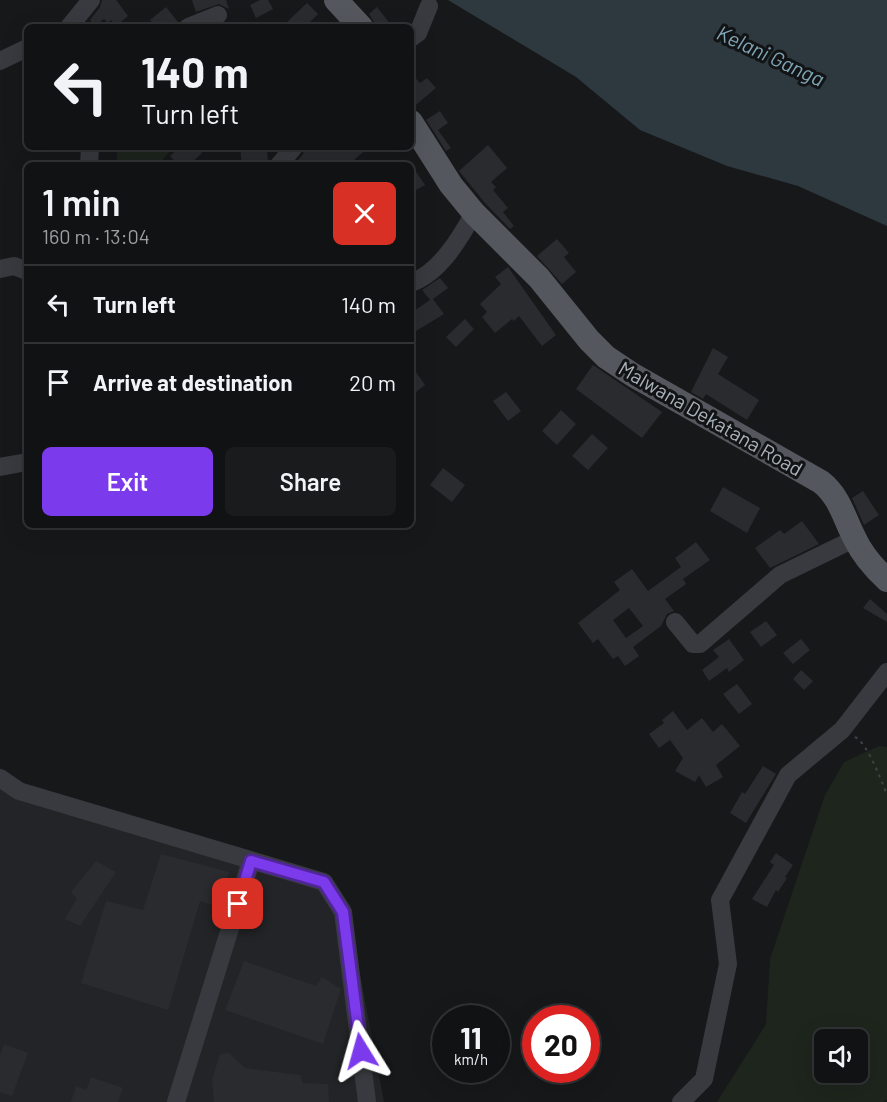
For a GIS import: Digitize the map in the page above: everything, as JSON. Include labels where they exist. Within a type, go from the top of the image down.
[{"type":"main road","points":[[336,0],[358,24]]},
{"type":"main road","name":"Malwana Dekatana Road","points":[[414,127],[451,185],[474,213],[539,278],[589,340],[606,357],[633,375],[821,482],[834,493],[866,560],[887,580]]},
{"type":"street","points":[[71,24],[91,0]]},
{"type":"street","points":[[414,36],[418,33],[429,6]]},
{"type":"street","points":[[196,24],[218,15]]},
{"type":"street","points":[[0,61],[24,49]]},
{"type":"street","points":[[282,162],[292,150]]},
{"type":"street","points":[[414,281],[435,269],[464,232],[474,213]]},
{"type":"street","points":[[0,268],[14,266],[24,270]]},
{"type":"street","points":[[0,467],[24,463]]},
{"type":"street","points":[[675,622],[693,644],[700,644],[780,575],[854,539]]},
{"type":"street","points":[[681,1102],[704,1079],[728,963],[720,900],[788,775],[842,730],[887,672]]},
{"type":"street","points":[[0,778],[19,791],[324,882],[343,912],[368,1102]]},
{"type":"street","points":[[176,1102],[251,861]]},
{"type":"path","points":[[842,730],[860,739],[887,795]]},
{"type":"shaded area","points":[[117,150],[171,150],[161,162],[117,162]]},
{"type":"shaded area","points":[[879,746],[887,747],[887,1100],[883,1102],[717,1102],[766,1024],[770,959],[825,795],[844,762]]},
{"type":"shaded area","points":[[0,768],[22,785],[326,875],[349,915],[384,1102],[0,1102]]},
{"type":"water","name":"Kelani Ganga","points":[[448,0],[887,0],[887,226],[798,186],[727,166],[640,130],[576,77]]},
{"type":"building","points":[[102,0],[116,0],[128,16],[118,24],[114,24],[111,20],[108,23],[104,19],[93,24],[90,20],[100,7]]},
{"type":"building","points":[[192,0],[226,0],[229,9],[219,4],[196,12]]},
{"type":"building","points":[[260,0],[268,0],[273,9],[256,18],[250,5]]},
{"type":"building","points":[[307,3],[318,14],[308,24],[290,24],[288,21]]},
{"type":"building","points":[[166,7],[178,22],[178,24],[153,24],[150,20]]},
{"type":"building","points":[[377,7],[388,21],[384,24],[375,24],[369,14]]},
{"type":"building","points":[[414,76],[420,83],[427,78],[436,88],[414,106]]},
{"type":"building","points":[[440,111],[448,123],[438,130],[451,148],[446,151],[426,120]]},
{"type":"building","points":[[488,145],[507,168],[491,182],[496,187],[493,190],[508,208],[503,212],[514,226],[510,229],[459,171]]},
{"type":"building","points":[[177,150],[199,150],[202,153],[192,162],[175,162],[170,156]]},
{"type":"building","points":[[240,150],[267,150],[268,162],[242,162]]},
{"type":"building","points":[[304,150],[366,150],[352,162],[296,162]]},
{"type":"building","points":[[414,168],[425,185],[414,191]]},
{"type":"building","points":[[557,239],[569,253],[564,257],[576,272],[562,284],[537,256]]},
{"type":"building","points":[[508,267],[556,335],[542,346],[519,316],[495,333],[482,317],[487,312],[480,304],[501,284],[495,277]]},
{"type":"building","points":[[440,278],[448,288],[433,299],[444,314],[414,332],[414,311],[430,300],[422,290]]},
{"type":"building","points":[[465,319],[474,329],[456,347],[446,337]]},
{"type":"building","points":[[713,348],[728,357],[718,374],[759,400],[747,420],[706,394],[703,399],[691,392]]},
{"type":"building","points":[[593,365],[662,412],[642,438],[576,389]]},
{"type":"building","points":[[414,369],[425,385],[414,394]]},
{"type":"building","points":[[506,392],[521,411],[508,421],[493,401]]},
{"type":"building","points":[[561,410],[576,424],[557,445],[542,431]]},
{"type":"building","points":[[592,434],[608,448],[588,470],[572,456]]},
{"type":"building","points":[[443,468],[465,485],[452,502],[430,485]]},
{"type":"building","points":[[723,487],[760,508],[747,533],[710,511]]},
{"type":"building","points":[[863,491],[879,515],[864,525],[852,498]]},
{"type":"building","points":[[802,521],[819,544],[770,568],[755,548],[780,530],[784,534]]},
{"type":"building","points":[[696,542],[710,560],[683,579],[686,584],[665,599],[674,611],[667,614],[661,626],[633,647],[639,656],[625,666],[618,656],[613,659],[598,639],[593,643],[578,623],[620,590],[614,582],[632,569],[648,591],[681,567],[675,558]],"holes":[[[629,608],[643,626],[626,638],[613,620]]]},
{"type":"building","points":[[870,599],[887,614],[887,622],[863,608]]},
{"type":"building","points":[[766,621],[777,635],[761,647],[750,632]]},
{"type":"building","points":[[729,639],[744,660],[729,672],[727,668],[709,681],[702,670],[719,657],[713,650]]},
{"type":"building","points":[[801,639],[810,650],[793,664],[783,653]]},
{"type":"building","points":[[801,670],[813,681],[804,690],[793,679]]},
{"type":"building","points":[[737,684],[752,704],[739,714],[723,694]]},
{"type":"building","points":[[673,711],[687,730],[702,718],[713,732],[722,724],[740,746],[716,765],[723,777],[706,787],[699,775],[695,782],[675,771],[683,758],[670,740],[659,748],[649,734],[664,723],[662,720]]},
{"type":"building","points":[[763,766],[776,774],[746,823],[730,813],[742,792],[745,794]]},
{"type":"building","points":[[776,853],[793,865],[767,907],[752,899],[774,865],[770,862]]},
{"type":"building","points":[[161,854],[229,872],[218,907],[200,901],[168,1010],[81,983],[106,901],[143,910]]},
{"type":"building","points":[[96,861],[116,872],[80,926],[65,919],[77,898],[71,892]]},
{"type":"building","points":[[244,961],[316,986],[322,977],[341,989],[323,1044],[225,1010]]},
{"type":"building","points":[[4,1044],[28,1053],[12,1096],[0,1092],[0,1056]]},
{"type":"building","points":[[229,1053],[245,1068],[300,1075],[303,1083],[328,1084],[329,1102],[214,1102],[212,1079],[220,1054]]},
{"type":"building","points":[[91,1077],[123,1088],[118,1102],[71,1102],[76,1086],[86,1090]]},
{"type":"route","points":[[238,904],[251,861],[324,882],[343,912],[361,1051]]}]
